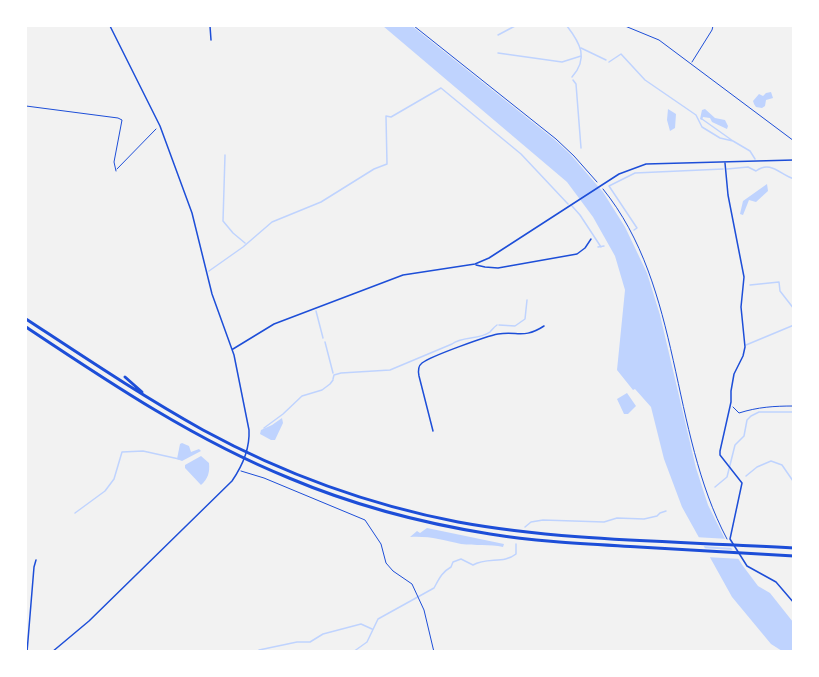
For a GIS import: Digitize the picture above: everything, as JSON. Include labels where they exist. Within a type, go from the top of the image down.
[{"type":"highway","points":[[26,319],[145,396],[204,430],[280,467],[331,487],[393,506],[459,522],[524,532],[794,548]]},
{"type":"highway","points":[[26,327],[130,394],[215,444],[289,478],[340,497],[415,519],[490,534],[544,541],[794,556]]},
{"type":"highway","points":[[125,377],[145,396]]},
{"type":"street","points":[[52,651],[89,621],[232,481],[241,468],[249,442],[247,420],[232,349],[212,294],[192,213],[160,126],[110,26]]},
{"type":"street","points":[[210,26],[211,40]]},
{"type":"street","points":[[232,349],[274,324],[403,275],[475,264],[489,258],[600,184],[631,168],[646,164],[794,160]]},
{"type":"street","points":[[724,162],[744,277],[741,307],[745,347],[734,374],[732,402],[720,451],[742,483],[731,528],[730,542],[747,566],[776,582],[794,603]]},
{"type":"street","points":[[475,264],[498,268],[577,254],[591,239]]},
{"type":"street","points":[[433,431],[418,376],[418,369],[423,363],[447,351],[497,334],[528,335],[544,326]]},
{"type":"street","points":[[27,651],[36,560]]},
{"type":"lane","points":[[239,471],[264,478],[300,495],[362,518],[381,544],[386,563],[393,571],[412,584],[418,595],[434,651]]},
{"type":"path","points":[[414,26],[562,144],[585,167],[620,213],[638,246],[654,288],[699,473],[712,510],[728,542]]},
{"type":"path","points":[[625,26],[659,40],[794,141]]},
{"type":"path","points":[[691,64],[713,26]]},
{"type":"path","points":[[26,106],[122,120],[114,162],[116,171],[160,126]]},
{"type":"path","points":[[732,402],[735,411],[739,413],[761,407],[794,406]]},
{"type":"water","points":[[383,26],[412,26],[555,140],[603,192],[625,227],[647,273],[660,315],[696,468],[708,505],[724,537],[743,566],[758,586],[770,593],[793,622],[793,651],[782,651],[771,644],[732,597],[682,507],[664,459],[651,407],[617,370],[625,290],[615,256],[593,217],[567,182]]},
{"type":"water","points":[[771,92],[773,98],[766,100],[765,106],[756,107],[753,101],[759,94],[763,96]]},
{"type":"water","points":[[668,109],[676,114],[675,128],[670,131],[667,120]]},
{"type":"water","points":[[705,109],[715,118],[725,120],[727,129],[712,122],[710,118],[700,119],[702,110]]},
{"type":"water","points":[[767,184],[768,191],[756,202],[749,200],[743,215],[740,214],[743,201]]},
{"type":"water","points":[[627,393],[636,406],[628,414],[624,414],[617,399]]},
{"type":"water","points":[[282,418],[283,423],[275,440],[260,434],[261,430]]},
{"type":"water","points":[[182,443],[189,446],[191,452],[199,449],[201,451],[182,461],[177,459]]},
{"type":"water","points":[[201,456],[209,463],[209,472],[201,485],[185,468],[185,465]]},
{"type":"water","points":[[427,528],[504,544],[503,547],[466,545],[430,538],[410,537],[417,531],[420,533]]},
{"type":"pier","points":[[694,537],[729,539],[734,548],[700,546]]},
{"type":"pier","points":[[701,548],[735,550],[741,559],[706,557]]},
{"type":"waterway","points":[[498,35],[515,26]]},
{"type":"waterway","points":[[567,26],[576,38],[581,51],[580,63],[572,77]]},
{"type":"waterway","points":[[581,48],[606,60]]},
{"type":"waterway","points":[[498,53],[562,62],[581,56]]},
{"type":"waterway","points":[[609,62],[621,54],[645,80],[696,115],[702,127],[750,151],[755,159]]},
{"type":"waterway","points":[[573,80],[576,84],[581,148]]},
{"type":"waterway","points":[[209,271],[243,247],[272,222],[321,202],[374,169],[387,164],[386,116],[391,117],[441,88],[521,154],[568,204]]},
{"type":"waterway","points":[[702,119],[733,141]]},
{"type":"waterway","points":[[225,155],[223,221],[245,243]]},
{"type":"waterway","points":[[727,169],[748,167],[756,171],[766,167],[794,179]]},
{"type":"waterway","points":[[634,230],[637,228],[609,186],[635,173],[723,169]]},
{"type":"waterway","points":[[572,206],[601,247]]},
{"type":"waterway","points":[[598,247],[604,246]]},
{"type":"waterway","points":[[750,285],[779,282],[780,291],[794,309]]},
{"type":"waterway","points":[[499,325],[515,326],[525,319],[527,300]]},
{"type":"waterway","points":[[316,311],[323,338]]},
{"type":"waterway","points":[[333,379],[334,375],[341,373],[390,370],[461,340],[486,334],[497,325]]},
{"type":"waterway","points":[[746,345],[794,325]]},
{"type":"waterway","points":[[325,342],[333,373]]},
{"type":"waterway","points":[[264,428],[302,396],[322,390],[333,380]]},
{"type":"waterway","points":[[715,487],[727,477],[735,445],[744,436],[747,420],[751,416],[759,412],[794,412]]},
{"type":"waterway","points":[[75,513],[105,491],[114,479],[122,452],[143,451],[179,459]]},
{"type":"waterway","points":[[746,476],[757,467],[771,461],[782,465],[793,481]]},
{"type":"waterway","points":[[525,527],[531,522],[543,520],[604,522],[617,518],[644,519],[666,511]]},
{"type":"waterway","points":[[353,652],[367,642],[378,619],[434,588],[453,562],[461,559],[473,565],[484,561],[506,559],[516,554],[516,544]]},
{"type":"waterway","points":[[259,650],[297,642],[310,642],[323,634],[361,624],[372,629]]}]
